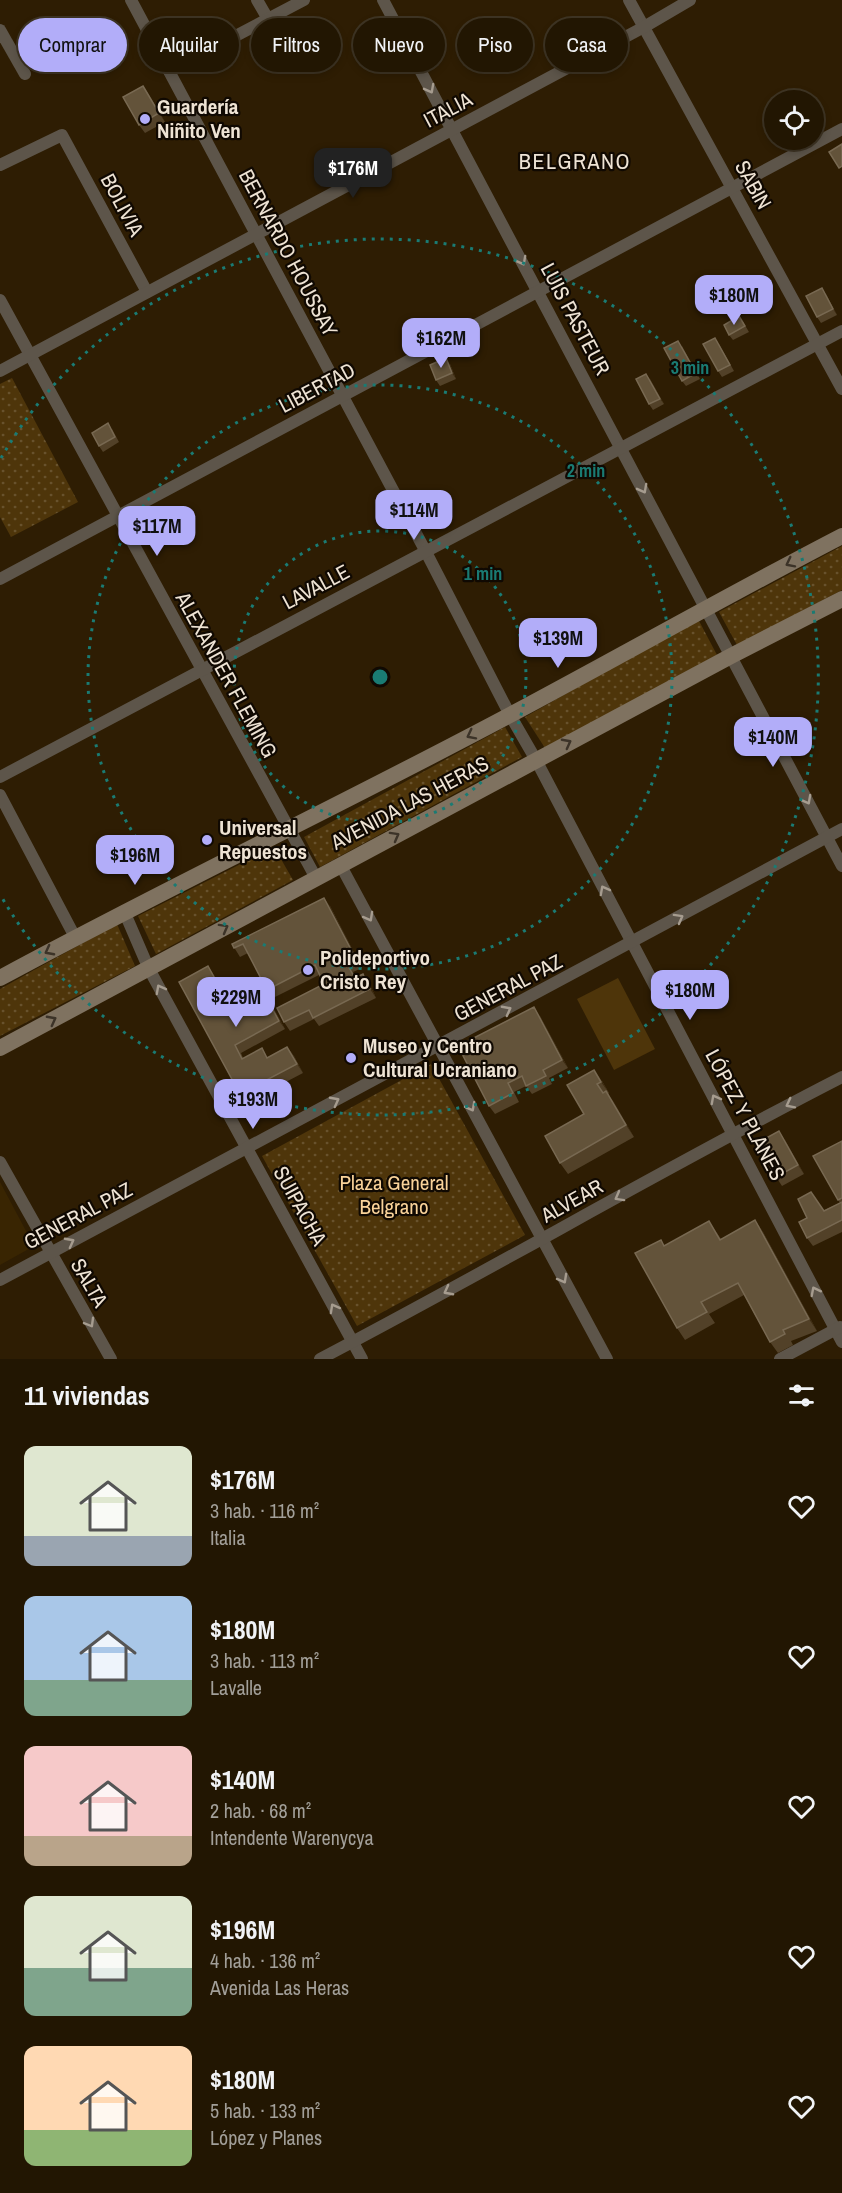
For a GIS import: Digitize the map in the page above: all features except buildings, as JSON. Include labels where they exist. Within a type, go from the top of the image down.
[{"type":"main road","name":"AVENIDA LAS HERAS","points":[[0,978],[124,911],[510,715],[705,607],[842,536]]},
{"type":"main road","name":"AVENIDA LAS HERAS","points":[[0,1048],[731,656],[842,599]]},
{"type":"street","name":"BERNARDO HOUSSAY","points":[[131,0],[141,18]]},
{"type":"street","points":[[257,0],[267,18]]},
{"type":"street","points":[[270,18],[304,0]]},
{"type":"street","name":"LUIS PASTEUR","points":[[383,0],[842,866]]},
{"type":"street","name":"SABIN","points":[[629,0],[842,388]]},
{"type":"street","name":"ITALIA","points":[[0,371],[644,27],[690,0]]},
{"type":"street","points":[[0,30],[25,74]]},
{"type":"street","name":"BERNARDO HOUSSAY","points":[[170,72],[426,552],[510,715]]},
{"type":"street","name":"LIBERTAD","points":[[0,579],[842,129]]},
{"type":"street","name":"BOLIVIA","points":[[0,165],[62,135],[147,292]]},
{"type":"street","name":"ALEXANDER FLEMING","points":[[0,300],[316,878]]},
{"type":"street","name":"LAVALLE","points":[[0,777],[842,331]]},
{"type":"street","name":"LÓPEZ Y PLANES","points":[[510,715],[838,1328],[842,1342]]},
{"type":"street","points":[[0,795],[75,937]]},
{"type":"street","name":"GENERAL PAZ","points":[[0,1280],[632,944],[842,829]]},
{"type":"street","points":[[341,866],[607,1359]]},
{"type":"street","name":"SUIPACHA","points":[[124,911],[149,969],[363,1359]]},
{"type":"street","name":"ALVEAR","points":[[320,1359],[542,1240],[733,1133],[842,1077]]},
{"type":"street","name":"SALTA","points":[[0,1162],[111,1359]]},
{"type":"street","points":[[780,1359],[838,1328]]},
{"type":"shaded area","points":[[0,1182],[34,1246],[0,1265]]},
{"type":"green space","points":[[12,378],[78,502],[11,537],[0,517],[0,384]]},
{"type":"green space","points":[[842,546],[842,590],[737,645],[719,612]]},
{"type":"green space","points":[[698,619],[717,655],[545,748],[525,717]]},
{"type":"green space","points":[[505,727],[522,757],[320,867],[304,837]]},
{"type":"green space","points":[[274,847],[293,880],[156,954],[138,916]]},
{"type":"green space","points":[[117,924],[135,966],[0,1036],[0,989]]},
{"type":"green space","points":[[618,978],[655,1049],[614,1070],[577,999]]},
{"type":"green space","name":"Plaza General Belgrano","points":[[431,1064],[525,1235],[357,1326],[262,1156]]},
{"type":"place","name":"Guardería Niñito Ven","points":[[145,119]]},
{"type":"place","name":"Universal Repuestos","points":[[207,840]]},
{"type":"place","name":"Polideportivo Cristo Rey","points":[[308,970]]},
{"type":"place","name":"Museo y Centro Cultural Ucraniano","points":[[351,1058]]},
{"type":"district","name":"BELGRANO","points":[[575,161]]}]
